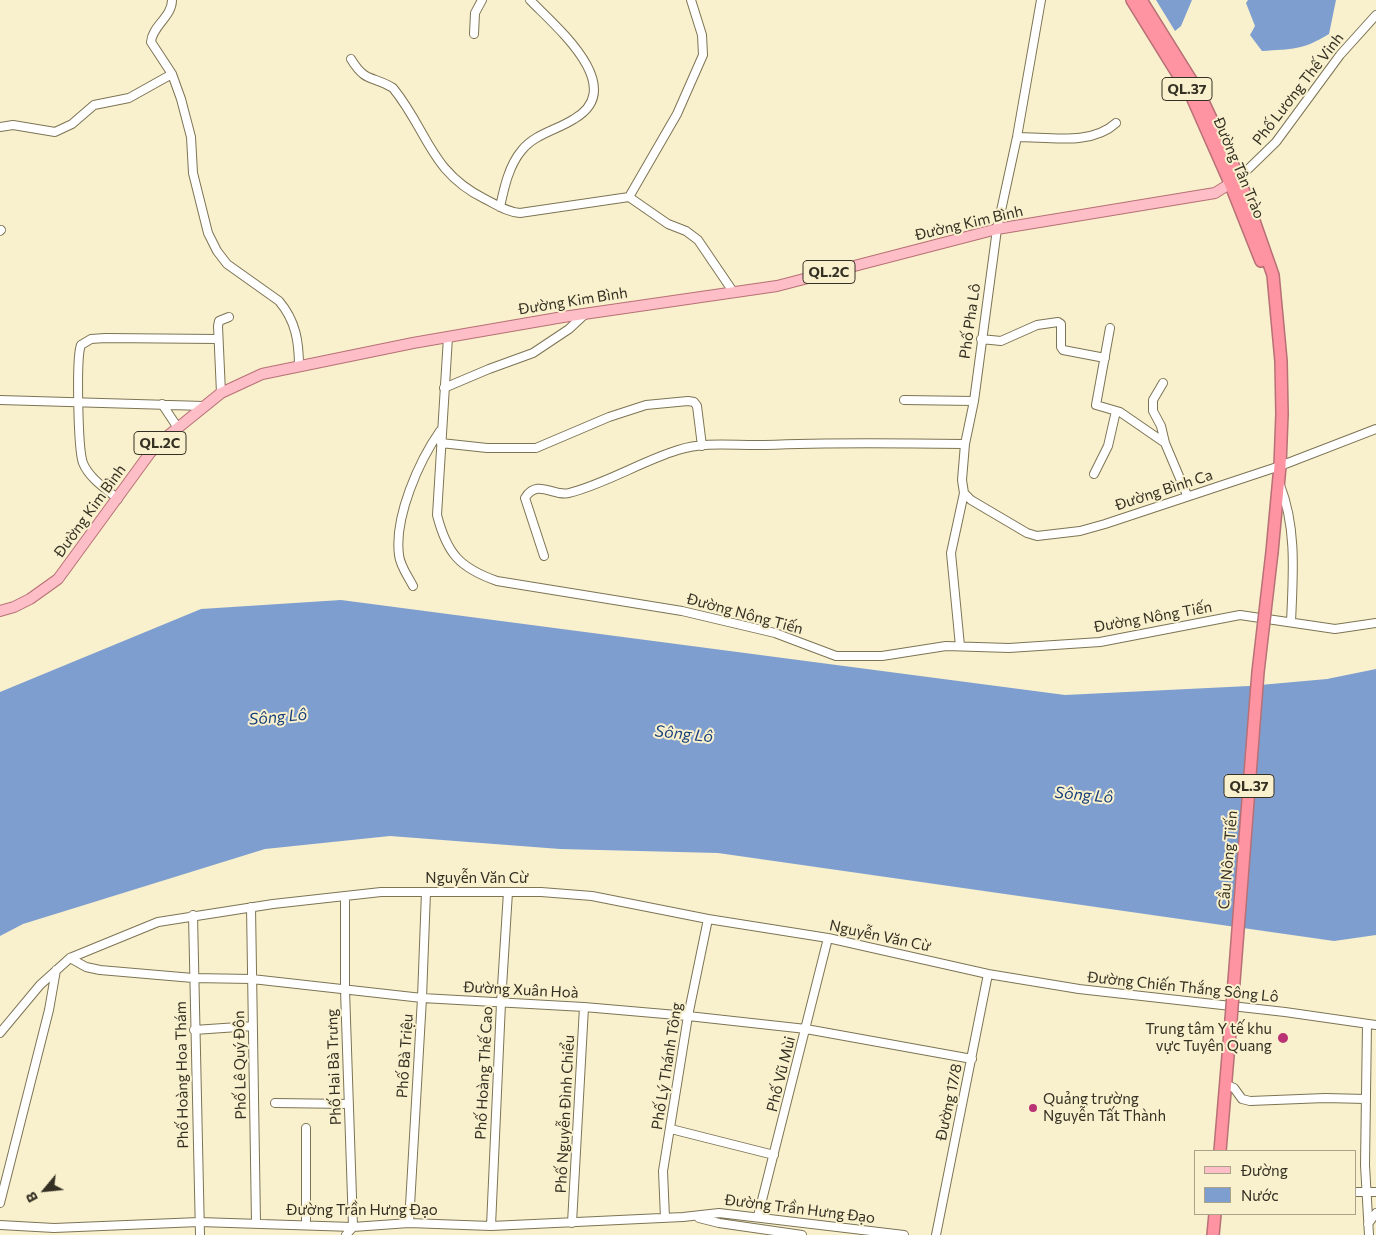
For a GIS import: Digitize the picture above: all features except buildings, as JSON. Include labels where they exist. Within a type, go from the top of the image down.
[{"type":"highway","name":"Đường Tân Trào","points":[[1132,0],[1192,97],[1234,181]]},
{"type":"highway","name":"Đường Tân Trào","points":[[1141,0],[1199,93],[1273,275],[1281,361],[1280,466],[1272,552]]},
{"type":"highway","name":"Cầu Nông Tiến","points":[[1226,1084],[1258,672],[1272,552]]},
{"type":"highway","name":"QL.37","points":[[1220,1150],[1226,1084]]},
{"type":"highway","points":[[1213,1235],[1215,1215]]},
{"type":"main road","name":"Đường Kim Bình","points":[[0,611],[14,607],[58,579],[150,454],[178,428],[221,394],[262,374],[413,342],[796,281],[997,229],[1215,193],[1234,181]]},
{"type":"street","points":[[172,0],[170,12],[151,36],[151,42],[172,74],[181,99],[191,137],[191,164],[208,233],[217,251],[227,264],[279,301],[286,309],[299,340],[299,367]]},
{"type":"street","points":[[474,34],[475,13],[482,0]]},
{"type":"street","points":[[500,207],[513,165],[520,151],[541,135],[584,113],[590,106],[594,89],[586,62],[579,52],[530,0]]},
{"type":"street","points":[[629,197],[677,114],[702,60],[704,45],[691,0]]},
{"type":"street","name":"Phố Pha Lô","points":[[960,646],[951,553],[964,493],[962,480],[965,444],[974,402],[997,229],[1017,137],[1041,0]]},
{"type":"street","name":"Phố Lương Thế Vinh","points":[[1234,181],[1276,142],[1340,55],[1376,15]]},
{"type":"street","points":[[351,59],[367,78],[385,83],[397,93],[446,172],[462,188],[509,212],[520,213],[629,197],[668,224],[686,231],[698,240],[734,292]]},
{"type":"street","points":[[0,127],[13,125],[55,132],[72,124],[94,106],[129,98],[172,74]]},
{"type":"street","points":[[1017,137],[1096,136],[1108,130],[1116,122]]},
{"type":"street","points":[[444,388],[534,353],[586,314]]},
{"type":"street","points":[[221,394],[219,321],[229,317]]},
{"type":"street","points":[[563,317],[570,327]]},
{"type":"street","points":[[981,339],[1001,341],[1037,325],[1058,322],[1061,324],[1061,347],[1063,350],[1105,358]]},
{"type":"street","points":[[1110,328],[1096,405],[1116,411],[1165,443]]},
{"type":"street","name":"Đường Nông Tiến","points":[[448,337],[437,515],[442,534],[450,551],[462,565],[480,575],[497,581],[682,611],[775,633],[836,656],[882,656],[946,646],[1009,648],[1100,642],[1240,616],[1335,629],[1376,623]]},
{"type":"street","points":[[118,499],[91,475],[83,462],[78,404],[79,348],[86,341],[104,338],[218,339]]},
{"type":"street","points":[[1164,383],[1152,405],[1162,426],[1165,443],[1187,496]]},
{"type":"street","points":[[0,400],[38,400],[78,404],[204,406]]},
{"type":"street","points":[[904,400],[974,402]]},
{"type":"street","points":[[440,443],[487,448],[536,448],[609,417],[646,405],[688,401],[694,402],[697,406],[702,446]]},
{"type":"street","points":[[162,404],[178,428]]},
{"type":"street","points":[[1094,474],[1108,446],[1116,411]]},
{"type":"street","points":[[413,586],[399,556],[398,536],[402,517],[421,463],[442,429]]},
{"type":"street","name":"Đường Bình Ca","points":[[964,493],[971,500],[1020,530],[1037,536],[1088,528],[1280,466],[1376,429]]},
{"type":"street","points":[[544,556],[526,507],[525,498],[527,494],[541,488],[568,493],[679,450],[717,443],[762,445],[837,442],[965,444]]},
{"type":"street","points":[[1279,482],[1292,537],[1294,565],[1291,622]]},
{"type":"street","name":"Nguyễn Văn Cừ","points":[[0,1033],[40,985],[70,958],[158,922],[193,915],[345,896],[426,892],[508,892],[592,896],[708,919],[828,938],[988,974]]},
{"type":"street","name":"Phố Bà Triệu","points":[[409,1223],[426,892]]},
{"type":"street","name":"Phố Hoàng Thế Cao","points":[[491,1226],[508,892]]},
{"type":"street","name":"Phố Hai Bà Trưng","points":[[345,896],[345,990],[353,1227]]},
{"type":"street","name":"Phố Lê Quý Đôn","points":[[252,907],[256,1223]]},
{"type":"street","name":"Phố Hoàng Hoa Thám","points":[[193,915],[194,1030],[200,1235]]},
{"type":"street","name":"Phố Lý Thánh Tông","points":[[665,1218],[664,1172],[688,1016],[708,919]]},
{"type":"street","name":"Phố Vũ Mùi","points":[[758,1216],[828,938]]},
{"type":"street","name":"Đường Xuân Hoà","points":[[70,958],[86,967],[100,970],[193,978],[252,979],[422,998],[584,1007],[806,1029],[972,1059]]},
{"type":"street","points":[[0,1203],[49,1010],[56,970]]},
{"type":"street","name":"Đường Chiến Thắng Sông Lô","points":[[988,974],[1079,989],[1285,1012],[1376,1025]]},
{"type":"street","name":"Đường 17/8","points":[[936,1235],[988,974]]},
{"type":"street","name":"Phố Nguyễn Đình Chiểu","points":[[572,1223],[584,1007]]},
{"type":"street","points":[[1367,1024],[1366,1192],[1369,1235]]},
{"type":"street","points":[[194,1030],[253,1026]]},
{"type":"street","points":[[1226,1084],[1234,1088],[1242,1099],[1250,1101],[1325,1098],[1366,1099]]},
{"type":"street","points":[[275,1103],[349,1104]]},
{"type":"street","points":[[306,1128],[306,1225]]},
{"type":"street","points":[[671,1129],[774,1155]]},
{"type":"street","points":[[1356,1192],[1376,1192]]},
{"type":"street","name":"Đường Trần Hưng Đạo","points":[[0,1225],[54,1231],[199,1222],[353,1227],[409,1223],[491,1226],[694,1217],[719,1213],[758,1216],[904,1235]]},
{"type":"street","points":[[1368,1224],[1376,1213]]},
{"type":"street","name":"Đường Trần Hưng Đạo","points":[[694,1217],[718,1223],[802,1235]]},
{"type":"street","points":[[120,1226],[121,1235]]},
{"type":"street","points":[[346,1235],[353,1227]]},
{"type":"water","points":[[1156,0],[1192,0],[1181,26],[1175,31]]},
{"type":"water","points":[[1248,0],[1336,0],[1329,34],[1297,48],[1262,51],[1250,35],[1255,26],[1246,3]]},
{"type":"water","name":"Sông Lô","points":[[341,600],[1065,695],[1249,686],[1327,679],[1376,669],[1376,935],[1334,941],[718,853],[560,849],[390,836],[265,849],[23,924],[0,936],[0,692],[201,609]]},
{"type":"place","name":"Trung tâm Y tế khu vực Tuyên Quang","points":[[1283,1038]]},
{"type":"place","name":"Quảng trường Nguyễn Tất Thành","points":[[1033,1108]]}]
